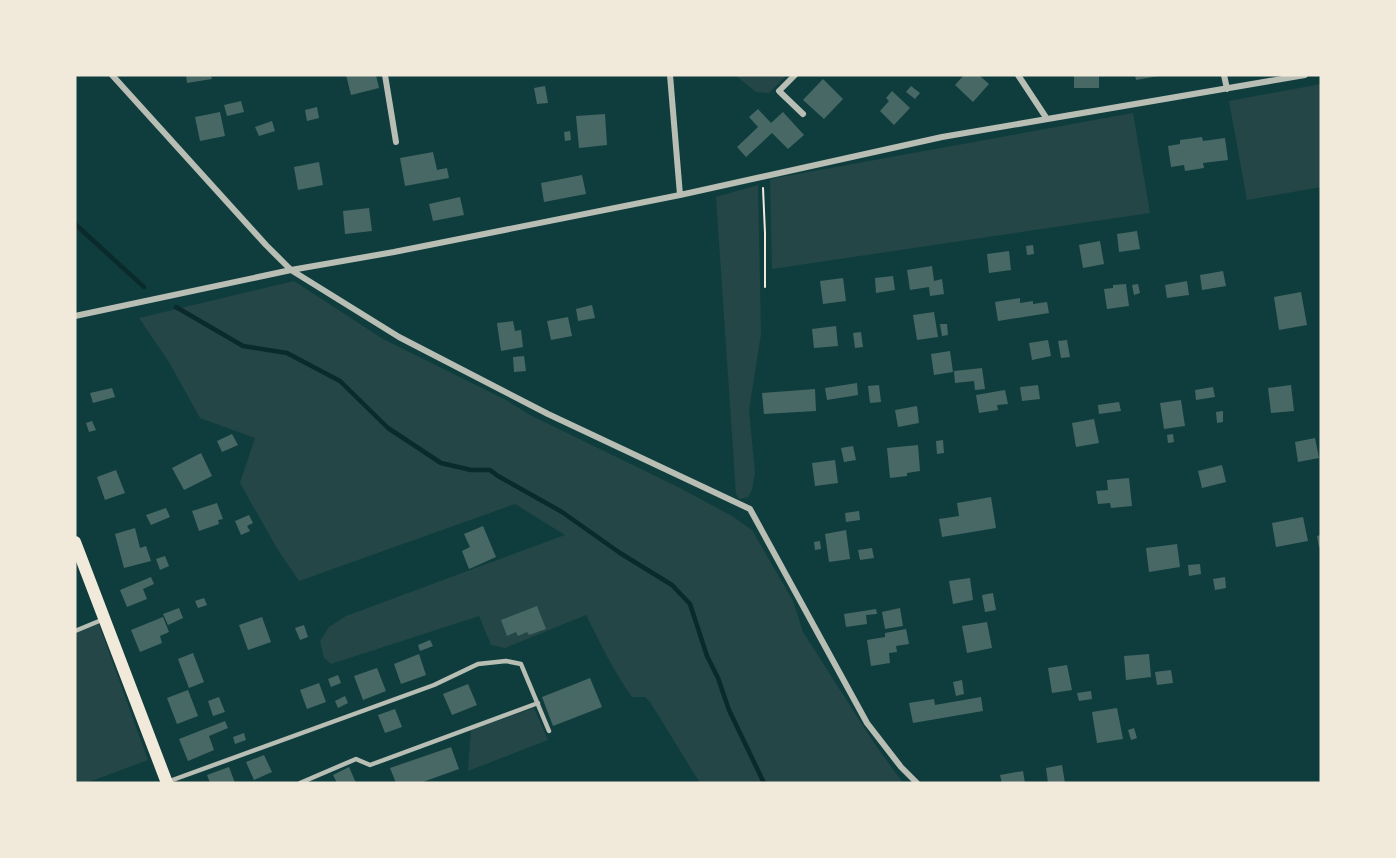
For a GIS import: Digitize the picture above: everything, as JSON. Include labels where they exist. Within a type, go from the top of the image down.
[{"type":"main road","points":[[75,542],[167,782]]},
{"type":"street","points":[[112,75],[291,270],[399,337],[548,414],[750,509],[867,723],[901,767],[917,783]]},
{"type":"street","points":[[385,75],[396,142]]},
{"type":"street","points":[[670,75],[680,195]]},
{"type":"street","points":[[795,75],[779,91],[803,114]]},
{"type":"street","points":[[1018,75],[1047,119]]},
{"type":"street","points":[[1224,75],[1227,89]]},
{"type":"street","points":[[75,316],[291,270],[394,252],[680,195],[942,137],[1305,75]]},
{"type":"lane","points":[[75,631],[104,619]]},
{"type":"lane","points":[[167,782],[434,685],[478,664],[506,661],[521,664],[549,730]]},
{"type":"lane","points":[[300,783],[356,759],[370,765],[538,703]]},
{"type":"path","points":[[762,176],[765,287]]},
{"type":"shaded area","points":[[735,75],[785,75],[785,77],[769,93],[756,92]]},
{"type":"shaded area","points":[[1321,84],[1321,187],[1247,200],[1229,101]]},
{"type":"shaded area","points":[[1133,113],[1150,213],[772,269],[770,179]]},
{"type":"shaded area","points":[[758,185],[761,334],[749,410],[755,473],[752,490],[748,497],[739,499],[736,494],[716,197]]},
{"type":"shaded area","points":[[294,281],[383,339],[506,400],[530,415],[678,487],[732,516],[752,530],[793,601],[803,632],[874,743],[903,783],[700,783],[650,702],[645,697],[632,697],[625,687],[586,615],[505,648],[491,645],[479,616],[331,664],[324,658],[320,641],[329,627],[346,616],[565,535],[515,504],[299,581],[278,550],[240,483],[255,438],[200,418],[169,362],[139,318]]},
{"type":"shaded area","points":[[98,622],[148,760],[86,783],[75,783],[75,632]]},
{"type":"shaded area","points":[[534,708],[548,740],[468,771],[471,730]]},
{"type":"building","points":[[186,75],[211,75],[212,79],[187,83]]},
{"type":"building","points":[[346,75],[376,75],[379,88],[351,95]]},
{"type":"building","points":[[964,75],[979,75],[989,84],[973,102],[955,85]]},
{"type":"building","points":[[1074,75],[1099,75],[1099,88],[1074,88]]},
{"type":"building","points":[[1135,75],[1158,75],[1158,76],[1136,80]]},
{"type":"building","points":[[823,79],[843,99],[824,119],[803,100]]},
{"type":"building","points":[[545,86],[548,103],[537,104],[534,88]]},
{"type":"building","points":[[911,86],[920,93],[915,99],[906,92]]},
{"type":"building","points":[[892,91],[910,108],[894,125],[880,111],[889,101],[886,98]]},
{"type":"building","points":[[241,101],[244,112],[227,116],[224,105]]},
{"type":"building","points":[[317,107],[319,118],[307,121],[305,110]]},
{"type":"building","points":[[758,109],[771,123],[783,112],[804,135],[788,149],[772,133],[746,157],[737,147],[758,127],[749,117]]},
{"type":"building","points":[[220,112],[225,136],[200,141],[195,117]]},
{"type":"building","points":[[605,114],[607,145],[579,148],[576,116]]},
{"type":"building","points":[[272,121],[275,131],[259,136],[255,127]]},
{"type":"building","points":[[570,131],[571,140],[565,141],[564,132]]},
{"type":"building","points":[[1202,137],[1203,141],[1225,138],[1228,160],[1203,163],[1204,168],[1185,171],[1184,165],[1171,167],[1168,146],[1180,144],[1180,140]]},
{"type":"building","points":[[433,152],[437,170],[447,168],[449,178],[405,186],[400,158]]},
{"type":"building","points":[[319,162],[323,185],[298,190],[294,167]]},
{"type":"building","points":[[582,175],[586,194],[544,202],[541,183]]},
{"type":"building","points":[[460,197],[464,215],[433,221],[429,204]]},
{"type":"building","points":[[369,208],[372,231],[345,234],[343,211]]},
{"type":"building","points":[[1137,231],[1140,249],[1119,252],[1117,234]]},
{"type":"building","points":[[1100,241],[1104,264],[1083,268],[1079,245]]},
{"type":"building","points":[[1033,245],[1034,254],[1027,255],[1026,246]]},
{"type":"building","points":[[1009,251],[1011,270],[989,273],[987,254]]},
{"type":"building","points":[[932,266],[934,281],[942,279],[944,294],[930,296],[929,287],[910,290],[907,270]]},
{"type":"building","points":[[1223,271],[1226,286],[1202,290],[1200,275]]},
{"type":"building","points":[[893,276],[895,290],[876,293],[875,278]]},
{"type":"building","points":[[843,278],[846,301],[823,304],[820,281]]},
{"type":"building","points":[[1187,281],[1189,295],[1167,298],[1165,285]]},
{"type":"building","points":[[1126,284],[1129,306],[1107,309],[1104,289],[1113,288],[1113,285]]},
{"type":"building","points":[[1138,284],[1140,293],[1134,295],[1132,285]]},
{"type":"building","points":[[1301,292],[1307,325],[1279,330],[1274,297]]},
{"type":"building","points":[[1020,298],[1020,303],[1047,302],[1049,313],[998,321],[995,302]]},
{"type":"building","points":[[592,305],[595,318],[578,321],[576,309]]},
{"type":"building","points":[[934,312],[938,337],[917,340],[913,315]]},
{"type":"building","points":[[568,317],[572,336],[551,340],[547,321]]},
{"type":"building","points":[[513,321],[515,331],[521,330],[523,347],[501,351],[497,323]]},
{"type":"building","points":[[940,324],[947,324],[948,335],[942,336]]},
{"type":"building","points":[[836,326],[838,346],[814,348],[812,329]]},
{"type":"building","points":[[861,332],[863,347],[855,348],[853,333]]},
{"type":"building","points":[[1048,340],[1051,356],[1032,360],[1029,343]]},
{"type":"building","points":[[1067,340],[1070,357],[1061,358],[1058,341]]},
{"type":"building","points":[[950,351],[953,372],[934,375],[931,354]]},
{"type":"building","points":[[524,356],[526,371],[514,372],[513,357]]},
{"type":"building","points":[[982,368],[985,389],[975,390],[974,381],[955,383],[954,371]]},
{"type":"building","points":[[857,383],[858,395],[827,400],[825,388]]},
{"type":"building","points":[[879,385],[881,402],[870,403],[868,386]]},
{"type":"building","points":[[1038,385],[1040,399],[1022,401],[1020,387]]},
{"type":"building","points":[[1291,385],[1294,411],[1271,413],[1268,388]]},
{"type":"building","points":[[1213,387],[1215,397],[1196,400],[1195,390]]},
{"type":"building","points":[[112,388],[115,397],[93,403],[90,393]]},
{"type":"building","points":[[815,389],[816,411],[764,414],[762,393]]},
{"type":"building","points":[[1005,390],[1008,404],[997,405],[998,410],[979,413],[976,395]]},
{"type":"building","points":[[1181,400],[1185,426],[1164,429],[1160,403]]},
{"type":"building","points":[[1119,402],[1121,411],[1099,414],[1098,405]]},
{"type":"building","points":[[917,406],[919,423],[898,427],[895,410]]},
{"type":"building","points":[[1223,411],[1223,422],[1217,423],[1216,412]]},
{"type":"building","points":[[1094,419],[1099,443],[1076,447],[1072,423]]},
{"type":"building","points":[[92,421],[96,430],[89,432],[86,423]]},
{"type":"building","points":[[232,434],[238,445],[222,452],[217,441]]},
{"type":"building","points":[[1173,434],[1174,442],[1168,443],[1167,435]]},
{"type":"building","points":[[1315,438],[1319,458],[1298,462],[1295,442]]},
{"type":"building","points":[[943,440],[944,453],[937,454],[936,441]]},
{"type":"building","points":[[918,445],[920,471],[907,473],[907,476],[890,478],[887,448]]},
{"type":"building","points":[[853,446],[856,460],[844,462],[841,448]]},
{"type":"building","points":[[201,453],[212,476],[184,490],[172,468]]},
{"type":"building","points":[[835,460],[838,483],[815,486],[812,463]]},
{"type":"building","points":[[1222,465],[1226,482],[1202,488],[1198,471]]},
{"type":"building","points":[[116,470],[125,493],[105,500],[97,477]]},
{"type":"building","points":[[1129,478],[1132,506],[1111,508],[1110,503],[1098,504],[1096,491],[1108,490],[1107,480]]},
{"type":"building","points":[[991,497],[996,528],[942,537],[939,519],[959,516],[957,503]]},
{"type":"building","points":[[217,503],[223,519],[218,520],[219,524],[199,531],[192,511]]},
{"type":"building","points":[[166,508],[170,517],[151,525],[146,515]]},
{"type":"building","points":[[859,511],[860,520],[846,522],[845,513]]},
{"type":"building","points":[[249,515],[253,523],[247,526],[250,531],[241,535],[235,521]]},
{"type":"building","points":[[1303,517],[1308,541],[1276,547],[1272,523]]},
{"type":"building","points":[[483,526],[496,557],[469,569],[462,551],[470,547],[464,534]]},
{"type":"building","points":[[135,528],[140,548],[146,546],[151,561],[124,568],[115,534]]},
{"type":"building","points":[[846,530],[850,559],[829,562],[825,534]]},
{"type":"building","points":[[1321,535],[1321,547],[1319,547],[1317,536]]},
{"type":"building","points":[[820,541],[821,549],[815,550],[814,542]]},
{"type":"building","points":[[1177,544],[1180,567],[1149,572],[1146,548]]},
{"type":"building","points":[[872,548],[874,558],[860,560],[858,550]]},
{"type":"building","points":[[165,556],[169,566],[160,570],[156,559]]},
{"type":"building","points":[[1200,564],[1201,574],[1189,576],[1188,565]]},
{"type":"building","points":[[151,577],[154,584],[143,589],[147,599],[127,607],[120,590]]},
{"type":"building","points":[[1225,577],[1226,588],[1215,590],[1213,579]]},
{"type":"building","points":[[970,578],[973,600],[953,604],[949,581]]},
{"type":"building","points":[[993,593],[996,610],[985,612],[982,595]]},
{"type":"building","points":[[204,598],[207,605],[198,608],[195,601]]},
{"type":"building","points":[[537,606],[546,629],[529,635],[527,632],[518,636],[516,632],[507,636],[501,620]]},
{"type":"building","points":[[179,608],[183,618],[168,625],[163,614]]},
{"type":"building","points":[[900,608],[903,626],[885,629],[882,612]]},
{"type":"building","points":[[876,609],[877,614],[866,615],[867,624],[846,627],[844,614]]},
{"type":"building","points":[[163,617],[169,632],[160,636],[162,643],[140,652],[131,630]]},
{"type":"building","points":[[262,617],[271,642],[248,650],[239,625]]},
{"type":"building","points":[[987,622],[992,648],[967,653],[962,626]]},
{"type":"building","points":[[304,625],[308,637],[300,640],[295,628]]},
{"type":"building","points":[[906,629],[909,644],[896,646],[897,652],[889,653],[890,663],[871,666],[867,640],[885,637],[885,633]]},
{"type":"building","points":[[430,640],[433,646],[420,651],[418,645]]},
{"type":"building","points":[[193,653],[204,682],[189,688],[178,659]]},
{"type":"building","points":[[419,654],[426,675],[401,684],[394,664]]},
{"type":"building","points":[[1149,654],[1151,677],[1126,680],[1124,656]]},
{"type":"building","points":[[1067,665],[1072,690],[1052,693],[1048,668]]},
{"type":"building","points":[[377,668],[386,691],[363,700],[354,676]]},
{"type":"building","points":[[1171,670],[1173,683],[1157,685],[1155,672]]},
{"type":"building","points":[[338,675],[341,683],[331,687],[328,679]]},
{"type":"building","points":[[590,678],[602,707],[553,726],[542,697]]},
{"type":"building","points":[[962,680],[964,694],[956,696],[953,682]]},
{"type":"building","points":[[319,683],[326,702],[307,709],[300,690]]},
{"type":"building","points":[[468,684],[477,705],[452,715],[443,694]]},
{"type":"building","points":[[188,690],[198,716],[177,724],[167,698]]},
{"type":"building","points":[[1091,691],[1092,699],[1079,701],[1077,693]]},
{"type":"building","points":[[345,696],[348,703],[338,708],[335,701]]},
{"type":"building","points":[[219,697],[225,712],[213,716],[208,701]]},
{"type":"building","points":[[981,697],[983,711],[913,723],[909,703],[934,699],[935,705]]},
{"type":"building","points":[[1117,708],[1123,739],[1097,743],[1092,712]]},
{"type":"building","points":[[395,709],[402,727],[385,733],[378,715]]},
{"type":"building","points":[[225,721],[228,728],[209,736],[214,750],[188,761],[179,739]]},
{"type":"building","points":[[1134,728],[1137,738],[1131,740],[1128,730]]},
{"type":"building","points":[[244,733],[246,740],[235,744],[233,737]]},
{"type":"building","points":[[451,747],[459,769],[420,783],[396,783],[390,768]]},
{"type":"building","points":[[264,755],[272,772],[254,780],[246,762]]},
{"type":"building","points":[[1062,765],[1065,783],[1048,783],[1046,768]]},
{"type":"building","points":[[229,767],[235,783],[210,783],[207,775]]},
{"type":"building","points":[[349,767],[356,783],[337,783],[333,775]]},
{"type":"building","points":[[1023,771],[1025,783],[1002,783],[1000,775]]},
{"type":"waterway","points":[[75,224],[144,287]]},
{"type":"waterway","points":[[176,307],[243,346],[287,353],[340,381],[388,428],[441,463],[471,470],[490,470],[562,512],[620,553],[672,585],[690,604],[707,656],[718,678],[729,710],[764,783]]}]
